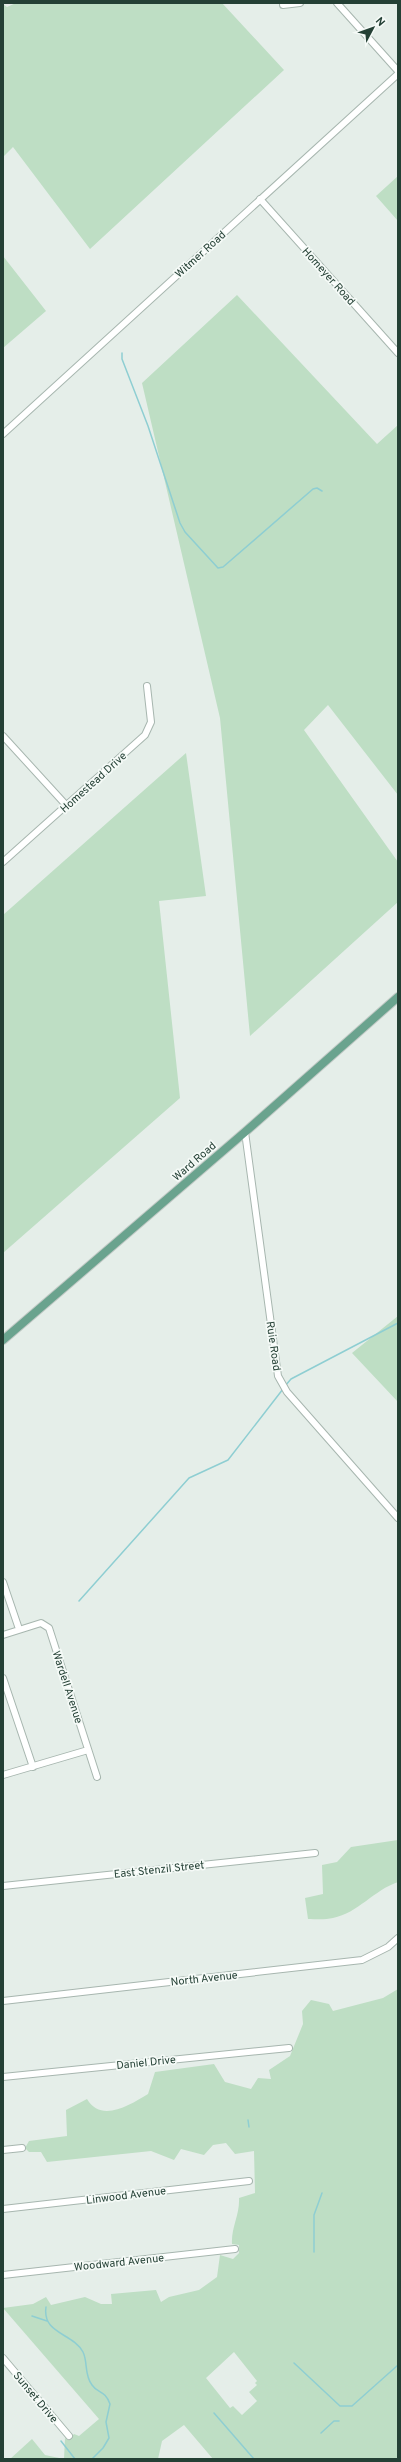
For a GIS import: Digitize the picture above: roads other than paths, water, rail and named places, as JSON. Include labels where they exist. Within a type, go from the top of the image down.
[{"type":"main road","name":"Ward Road","points":[[3,1340],[245,1132],[398,997]]},
{"type":"street","points":[[283,5],[300,3]]},
{"type":"street","points":[[337,3],[398,70]]},
{"type":"street","name":"Witmer Road","points":[[3,434],[398,74]]},
{"type":"street","name":"Homeyer Road","points":[[260,199],[398,353]]},
{"type":"street","name":"Homestead Drive","points":[[3,862],[145,735],[151,722],[147,686]]},
{"type":"street","points":[[3,736],[66,806]]},
{"type":"street","name":"Ruie Road","points":[[245,1132],[278,1376],[287,1392],[398,1518]]},
{"type":"street","points":[[3,1582],[19,1629]]},
{"type":"street","name":"Wardell Avenue","points":[[3,1635],[41,1623],[49,1628],[97,1777]]},
{"type":"street","points":[[3,1678],[33,1767]]},
{"type":"street","points":[[3,1775],[88,1750]]},
{"type":"street","name":"East Stenzil Street","points":[[3,1886],[315,1853]]},
{"type":"street","name":"North Avenue","points":[[3,2001],[362,1960],[388,1947],[398,1938]]},
{"type":"street","name":"Daniel Drive","points":[[3,2077],[289,2048]]},
{"type":"street","points":[[3,2150],[22,2148]]},
{"type":"street","name":"Linwood Avenue","points":[[3,2209],[249,2181]]},
{"type":"street","name":"Woodward Avenue","points":[[3,2275],[235,2250]]},
{"type":"street","name":"Sunset Drive","points":[[3,2358],[69,2436]]},
{"type":"waterway","points":[[122,353],[122,359],[148,426],[180,523],[185,532],[218,568],[223,567],[313,489],[317,488],[322,491]]},
{"type":"waterway","points":[[285,1386],[291,1379],[398,1323]]},
{"type":"waterway","points":[[79,1601],[189,1478],[228,1460],[283,1389]]},
{"type":"waterway","points":[[248,2120],[249,2127]]},
{"type":"waterway","points":[[314,2252],[314,2215],[322,2193]]},
{"type":"waterway","points":[[46,2307],[46,2316],[49,2323],[53,2328],[78,2346],[83,2352],[90,2381],[94,2388],[106,2396],[110,2404],[106,2422],[109,2438],[103,2448],[92,2459]]},
{"type":"waterway","points":[[32,2316],[47,2321]]},
{"type":"waterway","points":[[294,2363],[340,2406],[352,2406],[398,2365]]},
{"type":"waterway","points":[[214,2413],[254,2459]]},
{"type":"waterway","points":[[321,2433],[334,2421],[339,2421]]},
{"type":"waterway","points":[[61,2441],[75,2459]]}]
